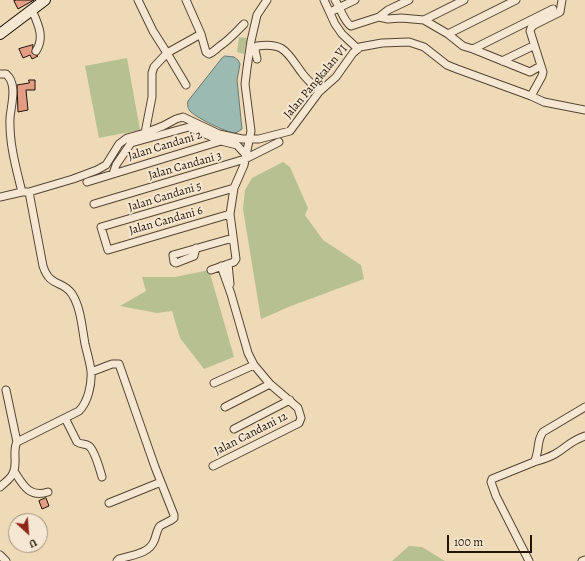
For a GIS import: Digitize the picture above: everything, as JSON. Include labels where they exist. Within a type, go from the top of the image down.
[{"type":"street","points":[[0,34],[45,0]]},
{"type":"street","points":[[138,0],[153,31],[186,85]]},
{"type":"street","points":[[186,0],[201,34],[206,52],[209,54],[228,41],[244,24]]},
{"type":"street","points":[[211,270],[231,263],[236,259],[230,214],[234,188],[246,157],[251,131],[245,84],[256,15],[267,0]]},
{"type":"street","points":[[324,0],[345,20],[348,25],[351,26],[380,17],[388,10],[409,0]]},
{"type":"street","points":[[335,0],[335,10],[342,34],[358,49]]},
{"type":"street","points":[[335,10],[355,0]]},
{"type":"street","points":[[424,20],[464,0]]},
{"type":"street","points":[[448,34],[516,0]]},
{"type":"street","points":[[531,96],[543,72],[530,31],[534,25],[560,12],[562,0]]},
{"type":"street","points":[[473,49],[553,9]]},
{"type":"street","points":[[32,10],[40,31],[39,45],[36,51]]},
{"type":"street","points":[[380,17],[388,19],[401,18],[424,20],[448,34],[463,46],[530,72],[537,68]]},
{"type":"street","points":[[145,133],[152,97],[152,73],[154,67],[167,52],[201,34]]},
{"type":"street","name":"Jalan Pangkalan VI","points":[[0,197],[73,179],[97,170],[106,165],[119,144],[127,138],[145,133],[183,117],[219,134],[249,140],[290,131],[320,92],[336,77],[353,53],[360,47],[382,43],[409,42],[419,44],[424,46],[447,65],[544,102],[585,110]]},
{"type":"street","points":[[257,59],[255,50],[257,46],[274,45],[284,49],[303,74],[320,92]]},
{"type":"street","points":[[502,61],[531,47]]},
{"type":"street","points":[[0,74],[6,74],[12,81],[13,103],[10,118],[12,146],[43,266],[46,275],[52,281],[71,293],[80,316],[91,372],[87,400],[79,411],[17,442]]},
{"type":"street","points":[[113,174],[116,165],[131,143],[189,127],[221,141]]},
{"type":"street","name":"Jalan Candani 2","points":[[87,182],[221,141],[237,145],[246,157]]},
{"type":"street","name":"Jalan Candani 3","points":[[94,204],[246,157],[279,142]]},
{"type":"street","name":"Jalan Candani 5","points":[[108,250],[101,227],[234,188]]},
{"type":"street","name":"Jalan Candani 6","points":[[108,250],[230,214]]},
{"type":"street","points":[[196,248],[233,238]]},
{"type":"street","points":[[231,263],[231,294]]},
{"type":"street","points":[[220,266],[231,294],[248,353],[254,365],[270,384],[290,400],[234,429]]},
{"type":"street","points":[[91,372],[112,364],[119,364],[174,515],[174,518],[160,526],[152,545],[149,548],[145,551],[119,559],[117,561]]},
{"type":"street","points":[[214,383],[254,365]]},
{"type":"street","points":[[225,407],[270,384]]},
{"type":"street","points":[[0,487],[14,471],[17,442],[6,390]]},
{"type":"street","name":"Jalan Candani 12","points":[[213,466],[299,423],[301,418],[298,408],[290,400]]},
{"type":"street","points":[[534,462],[538,453],[539,437],[543,432],[585,407]]},
{"type":"street","points":[[65,418],[77,442],[79,444],[88,445],[92,449],[102,477]]},
{"type":"street","points":[[529,561],[496,496],[491,482],[492,479],[555,454],[574,440],[585,436]]},
{"type":"street","points":[[14,471],[21,482],[33,493],[39,494],[48,492]]},
{"type":"street","points":[[109,503],[161,482]]},
{"type":"street","points":[[0,555],[6,561]]},
{"type":"green space","points":[[239,37],[247,38],[244,54],[237,52]]},
{"type":"green space","points":[[127,58],[140,130],[99,138],[85,66]]},
{"type":"green space","points":[[283,162],[290,167],[308,208],[305,215],[323,240],[361,265],[364,279],[291,306],[261,319],[243,209],[245,190],[252,178]]},
{"type":"green space","points":[[209,270],[234,357],[204,369],[180,338],[172,311],[157,313],[120,306],[146,291],[142,277],[175,277]]},
{"type":"green space","points":[[409,546],[422,547],[445,561],[392,561]]},
{"type":"water","points":[[225,56],[234,57],[240,64],[237,80],[242,129],[235,133],[199,118],[188,109],[188,101]]},
{"type":"building","points":[[34,0],[18,9],[14,1]]},
{"type":"building","points":[[33,45],[32,53],[38,56],[32,59],[30,55],[23,58],[19,49]]},
{"type":"building","points":[[29,80],[35,80],[35,90],[26,90],[28,110],[18,112],[17,85],[29,83]]},
{"type":"building","points":[[46,498],[49,506],[42,509],[39,501]]}]
